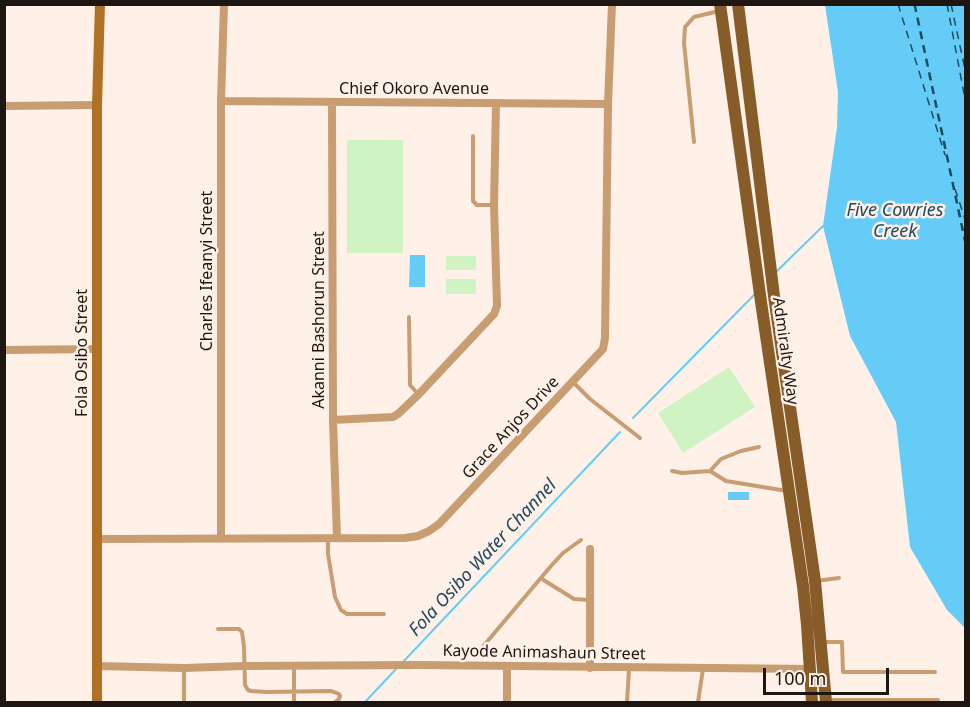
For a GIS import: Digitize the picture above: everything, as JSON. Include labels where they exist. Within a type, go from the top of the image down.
[{"type":"main road","name":"Admiralty Way","points":[[738,4],[774,296],[815,582],[826,701]]},
{"type":"main road","name":"Admiralty Way","points":[[720,8],[803,586],[812,702]]},
{"type":"street","name":"Fola Osibo Street","points":[[97,702],[97,105],[100,4]]},
{"type":"street","name":"Charles Ifeanyi Street","points":[[221,538],[221,101],[224,4]]},
{"type":"street","name":"Grace Anjos Drive","points":[[97,539],[405,538],[417,536],[439,524],[603,349],[612,4]]},
{"type":"street","name":"Chief Okoro Avenue","points":[[221,101],[608,104]]},
{"type":"street","name":"Akanni Bashorun Street","points":[[332,102],[333,420],[337,538]]},
{"type":"street","points":[[333,420],[393,417],[398,414],[494,314],[497,306],[494,205],[496,103]]},
{"type":"street","points":[[4,106],[97,105]]},
{"type":"street","points":[[4,350],[97,349]]},
{"type":"street","points":[[590,549],[590,668]]},
{"type":"street","name":"Kayode Animashaun Street","points":[[97,666],[184,668],[418,665],[810,669]]},
{"type":"street","points":[[507,667],[507,702]]},
{"type":"lane","points":[[694,142],[684,43],[685,27],[694,17],[720,8]]},
{"type":"lane","points":[[473,136],[472,201],[477,205],[494,205]]},
{"type":"lane","points":[[409,317],[410,385],[419,394]]},
{"type":"lane","points":[[573,382],[590,399],[640,438]]},
{"type":"lane","points":[[710,471],[721,459],[759,447]]},
{"type":"lane","points":[[672,471],[682,473],[710,471],[726,481],[788,491]]},
{"type":"lane","points":[[328,538],[328,554],[335,597],[342,610],[347,614],[384,614]]},
{"type":"lane","points":[[480,650],[563,553],[581,540]]},
{"type":"lane","points":[[815,582],[839,578]]},
{"type":"lane","points":[[542,579],[574,599],[590,600]]},
{"type":"lane","points":[[218,629],[242,630],[245,685],[248,690],[332,691],[340,696],[335,702]]},
{"type":"lane","points":[[820,642],[842,642],[843,672],[935,672]]},
{"type":"lane","points":[[294,667],[294,702]]},
{"type":"lane","points":[[184,668],[184,702]]},
{"type":"lane","points":[[627,702],[629,668]]},
{"type":"lane","points":[[698,702],[703,668]]},
{"type":"lane","points":[[826,701],[938,700]]},
{"type":"green space","points":[[347,140],[403,140],[403,253],[347,253]]},
{"type":"green space","points":[[446,256],[476,256],[476,270],[446,270]]},
{"type":"green space","points":[[446,279],[476,279],[476,294],[446,294]]},
{"type":"green space","points":[[729,367],[755,407],[683,453],[658,413]]},
{"type":"water","name":"Five Cowries Creek","points":[[825,5],[965,5],[965,628],[947,610],[910,547],[896,422],[850,336],[823,226],[837,127],[838,92]]},
{"type":"water","points":[[410,255],[425,255],[425,287],[409,287]]},
{"type":"water","points":[[728,492],[749,492],[749,500],[728,500]]},
{"type":"waterway","name":"Fola Osibo Water Channel","points":[[776,272],[823,226]]},
{"type":"waterway","name":"Fola Osibo Water Channel","points":[[633,418],[755,294]]},
{"type":"waterway","name":"Fola Osibo Water Channel","points":[[402,663],[620,432]]},
{"type":"waterway","name":"Fola Osibo Water Channel","points":[[365,702],[398,667]]},
{"type":"ferry route","points":[[898,4],[945,155]]},
{"type":"ferry route","points":[[914,4],[966,248]]},
{"type":"ferry route","points":[[915,4],[966,243]]},
{"type":"ferry route","points":[[947,4],[966,104]]},
{"type":"ferry route","points":[[951,4],[966,74]]},
{"type":"ferry route","points":[[955,189],[966,222]]}]
